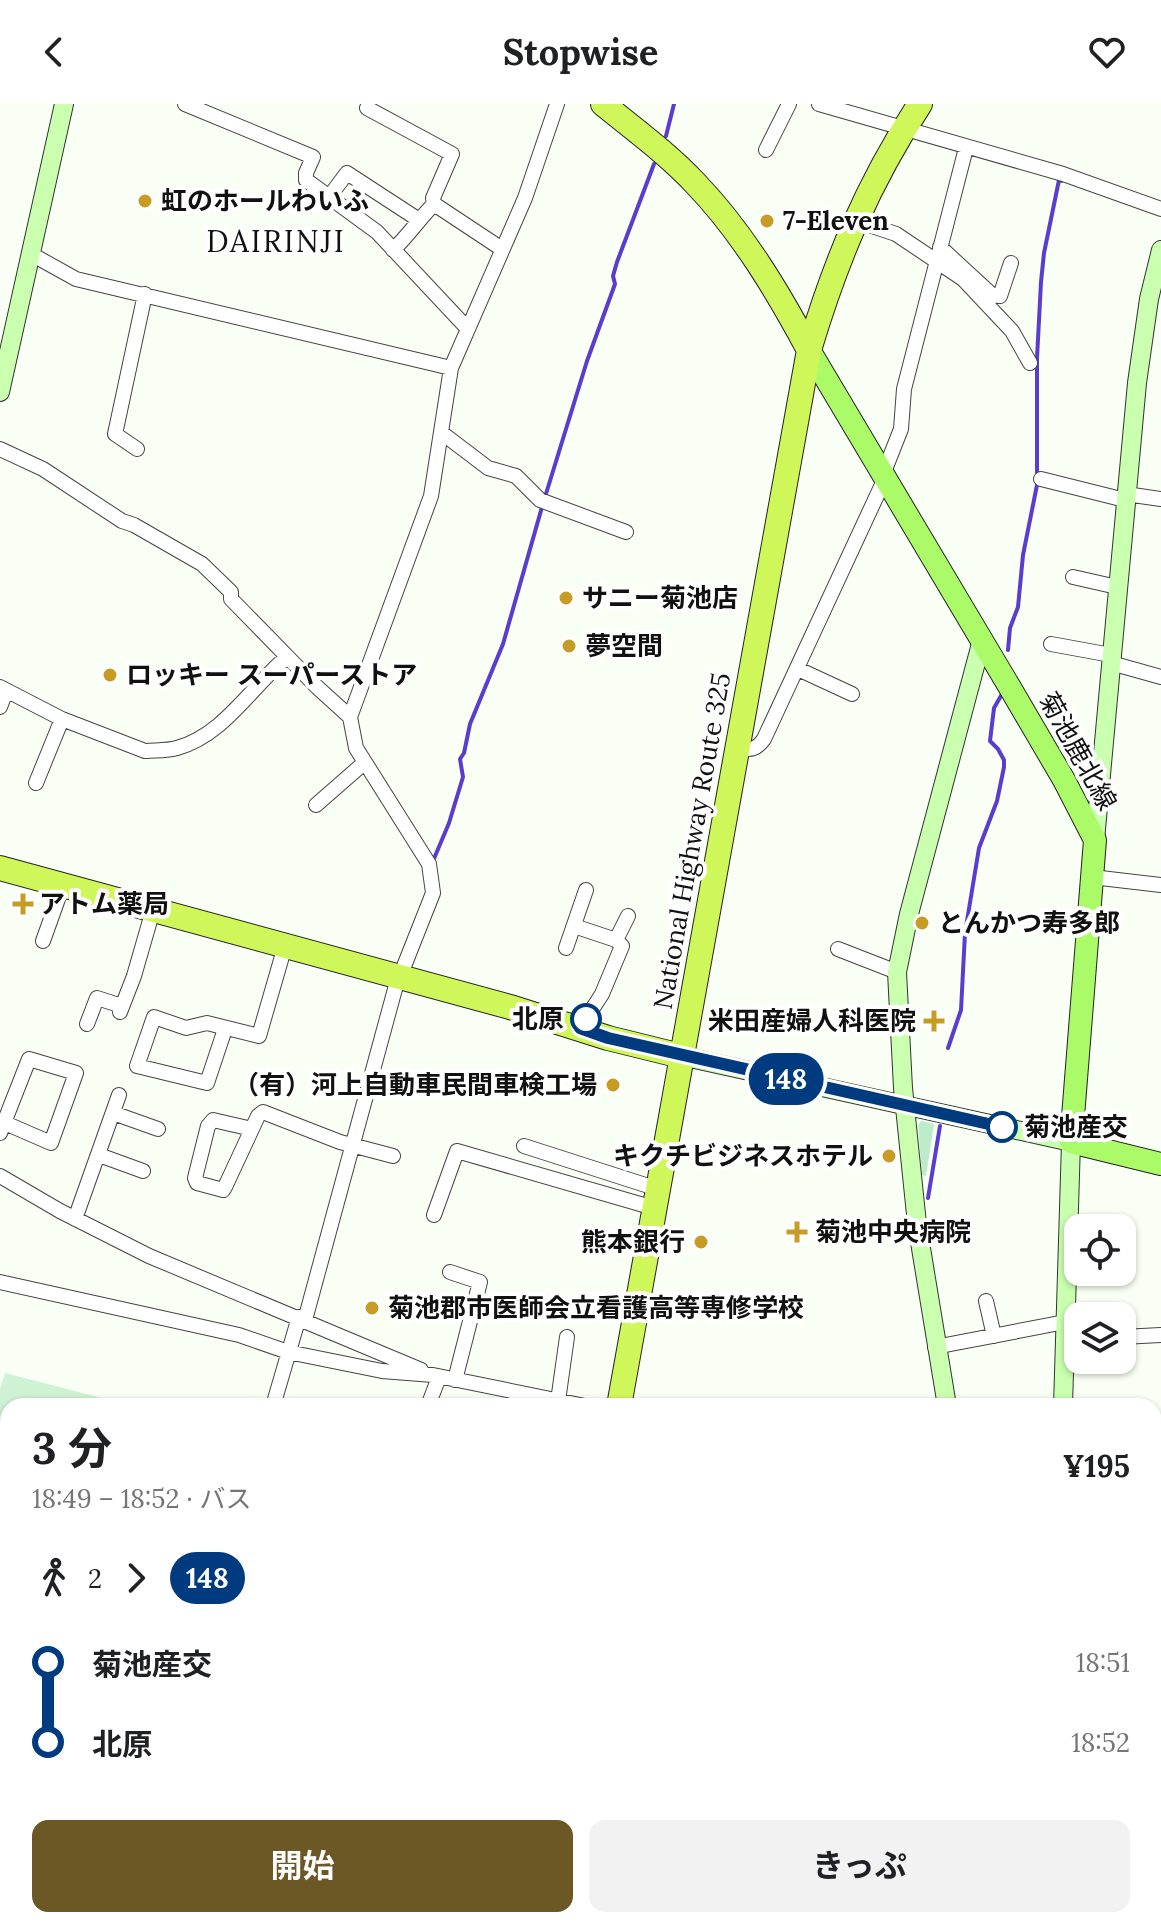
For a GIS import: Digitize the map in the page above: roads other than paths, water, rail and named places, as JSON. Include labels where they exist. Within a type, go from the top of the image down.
[{"type":"highway","points":[[603,104],[662,151],[698,186],[751,254],[809,350]]},
{"type":"highway","name":"National Highway Route 325","points":[[620,1398],[809,350],[835,267],[854,220],[903,129],[920,104]]},
{"type":"highway","points":[[0,868],[681,1056]]},
{"type":"main road","name":"菊池鹿北線","points":[[809,350],[1064,780],[1095,840],[1071,1142]]},
{"type":"main road","points":[[1071,1142],[1161,1164]]},
{"type":"street","points":[[0,392],[64,104]]},
{"type":"street","points":[[185,104],[313,157],[306,180],[377,232],[467,328]]},
{"type":"street","points":[[275,1398],[288,1352],[302,1319],[398,977],[433,893],[429,864],[364,763],[356,748],[350,717],[431,496],[451,368],[525,198],[557,104]]},
{"type":"street","points":[[766,150],[789,104]]},
{"type":"street","points":[[819,104],[1063,174],[1161,209]]},
{"type":"street","points":[[367,108],[452,154],[433,198],[434,204],[502,249]]},
{"type":"street","points":[[739,748],[758,748],[764,739],[885,474],[901,429],[904,389],[922,329],[966,148]]},
{"type":"street","points":[[329,197],[347,173],[419,220]]},
{"type":"street","points":[[393,250],[415,229],[434,204]]},
{"type":"street","points":[[854,220],[896,234],[938,254],[992,295],[1000,296],[1011,263]]},
{"type":"street","points":[[1095,840],[1125,497],[1153,325],[1161,250]]},
{"type":"street","points":[[31,254],[76,279],[451,368]]},
{"type":"street","points":[[938,254],[1012,331],[1030,363]]},
{"type":"street","points":[[137,449],[115,434],[145,294]]},
{"type":"street","points":[[442,433],[488,468],[516,476],[540,500],[626,532]]},
{"type":"street","points":[[0,449],[43,469],[122,521],[202,564],[231,592],[231,599],[287,657],[350,717]]},
{"type":"street","points":[[1041,479],[1125,497],[1161,499]]},
{"type":"street","points":[[1073,577],[1117,587]]},
{"type":"street","points":[[945,1398],[917,1224],[898,1020],[897,972],[909,914],[982,640]]},
{"type":"street","points":[[1051,644],[1111,659],[1161,677]]},
{"type":"street","points":[[0,707],[3,689],[62,719],[145,751],[177,748],[233,714],[287,657]]},
{"type":"street","points":[[798,669],[852,694]]},
{"type":"street","points":[[36,783],[62,719]]},
{"type":"street","points":[[316,805],[364,763]]},
{"type":"street","points":[[1092,877],[1161,885]]},
{"type":"street","points":[[43,941],[63,885]]},
{"type":"street","points":[[566,948],[586,890]]},
{"type":"street","points":[[87,1024],[97,998],[121,1009],[153,910]]},
{"type":"street","points":[[616,940],[628,916]]},
{"type":"street","points":[[574,926],[616,940],[622,946],[598,1002],[580,1028]]},
{"type":"street","points":[[223,1027],[207,1083],[137,1066],[154,1017],[186,1028],[207,1023],[223,1027],[259,1036],[285,946]]},
{"type":"street","points":[[838,949],[897,972]]},
{"type":"street","points":[[681,1056],[1071,1142],[1069,1302]]},
{"type":"street","points":[[29,1059],[76,1073],[51,1143],[4,1118],[29,1059]]},
{"type":"street","points":[[75,1219],[119,1095]]},
{"type":"street","points":[[252,1129],[213,1120],[208,1126],[195,1178],[197,1183],[223,1190],[263,1112],[393,1156]]},
{"type":"street","points":[[113,1113],[158,1129]]},
{"type":"street","points":[[524,1146],[656,1198]]},
{"type":"street","points":[[434,1215],[457,1151],[656,1198]]},
{"type":"street","points":[[99,1155],[143,1171]]},
{"type":"street","points":[[0,1176],[75,1219],[149,1256],[436,1376]]},
{"type":"street","points":[[450,1272],[480,1282],[455,1380]]},
{"type":"street","points":[[0,1282],[239,1335],[288,1352],[382,1371],[436,1376],[543,1398]]},
{"type":"street","points":[[986,1301],[994,1336]]},
{"type":"street","points":[[935,1347],[994,1336],[1064,1334]]},
{"type":"street","points":[[1136,1336],[1161,1335]]},
{"type":"street","points":[[558,1398],[567,1337]]},
{"type":"street","points":[[1064,1398],[1066,1374]]},
{"type":"street","points":[[430,1398],[436,1376]]},
{"type":"waterway","points":[[666,136],[674,104]]},
{"type":"waterway","points":[[545,497],[587,361],[615,284],[613,276],[617,262],[654,164]]},
{"type":"waterway","points":[[1008,650],[1010,628],[1018,607],[1023,555],[1037,485],[1037,358],[1041,282],[1044,253],[1061,181]]},
{"type":"waterway","points":[[433,861],[463,777],[460,759],[470,724],[503,644],[542,507]]},
{"type":"waterway","points":[[948,1048],[961,1010],[965,933],[979,848],[997,801],[1004,767],[1004,760],[990,741],[994,708],[1002,694]]},
{"type":"waterway","points":[[928,1198],[940,1126]]},
{"type":"place","name":"虹のホールわいふ","points":[[145,201]]},
{"type":"place","name":"7-Eleven","points":[[767,221]]},
{"type":"place","name":"サニー菊池店","points":[[566,598]]},
{"type":"place","name":"夢空間","points":[[569,646]]},
{"type":"place","name":"ロッキー スーパーストア","points":[[110,675]]},
{"type":"place","name":"アトム薬局","points":[[23,904]]},
{"type":"place","name":"とんかつ寿多郎","points":[[922,923]]},
{"type":"place","name":"北原","points":[[586,1019]]},
{"type":"place","name":"米田産婦人科医院","points":[[934,1021]]},
{"type":"place","name":"（有）河上自動車民間車検工場","points":[[613,1085]]},
{"type":"place","name":"菊池産交","points":[[1002,1127]]},
{"type":"place","name":"キクチビジネスホテル","points":[[889,1156]]},
{"type":"place","name":"菊池中央病院","points":[[797,1232]]},
{"type":"place","name":"熊本銀行","points":[[701,1242]]},
{"type":"place","name":"菊池郡市医師会立看護高等専修学校","points":[[372,1308]]},
{"type":"district","name":"DAIRINJI","points":[[276,242]]}]
